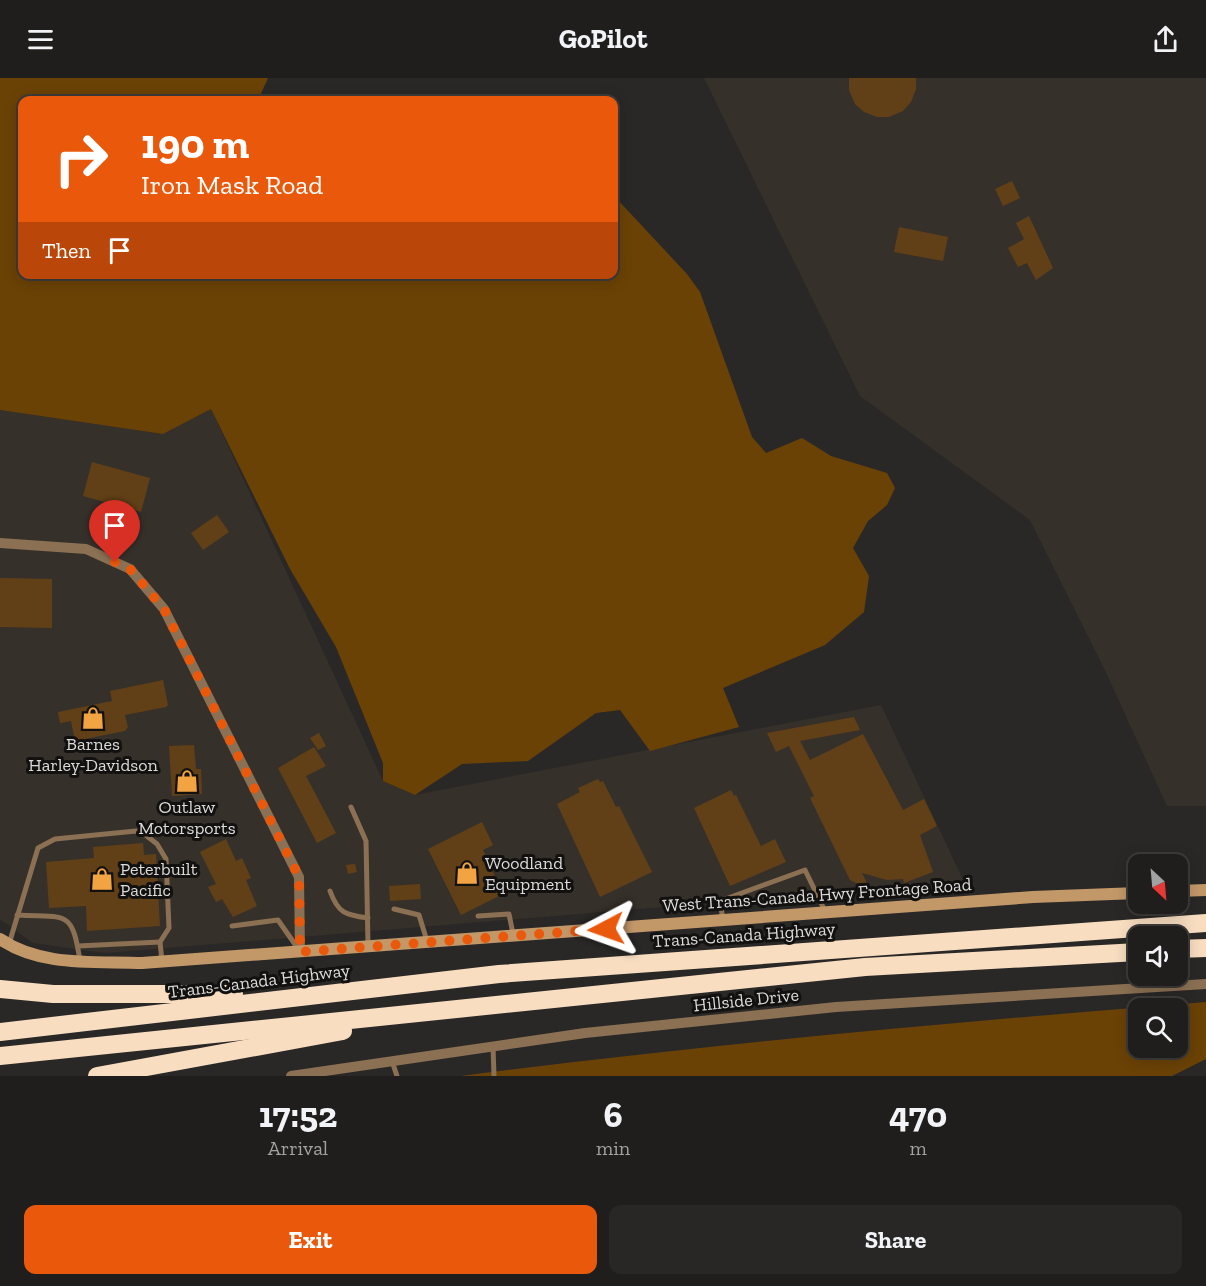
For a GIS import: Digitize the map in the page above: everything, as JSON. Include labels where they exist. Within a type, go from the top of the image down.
[{"type":"highway","name":"Trans-Canada Highway","points":[[0,1032],[499,974],[1206,923]]},
{"type":"highway","points":[[1188,949],[1206,948]]},
{"type":"highway","points":[[0,1056],[508,1002],[865,968],[1128,952]]},
{"type":"highway","points":[[0,989],[53,994],[220,995],[499,974]]},
{"type":"highway","points":[[97,1076],[508,1002]]},
{"type":"street","points":[[0,543],[86,549],[130,569],[164,609],[299,877],[300,952]]},
{"type":"street","points":[[1188,891],[1206,890]]},
{"type":"street","name":"West Trans-Canada Hwy Frontage Road","points":[[4,942],[50,960],[162,961],[1034,897],[1128,893]]},
{"type":"street","name":"Hillside Drive","points":[[291,1076],[585,1033],[836,1007],[1206,984]]},
{"type":"lane","points":[[351,807],[366,841],[368,946]]},
{"type":"lane","points":[[4,942],[17,915],[34,856],[43,844],[55,839],[135,831],[157,844],[165,859],[169,928],[160,942],[162,961]]},
{"type":"lane","points":[[723,920],[720,901],[805,870],[826,913]]},
{"type":"lane","points":[[330,891],[335,905],[347,915],[368,918]]},
{"type":"lane","points":[[394,909],[419,915],[428,942]]},
{"type":"lane","points":[[478,916],[509,914],[513,936]]},
{"type":"lane","points":[[17,915],[66,920],[75,931],[80,961]]},
{"type":"lane","points":[[232,926],[278,920],[300,952]]},
{"type":"lane","points":[[78,946],[160,942]]},
{"type":"lane","points":[[493,1046],[494,1076]]},
{"type":"lane","points":[[392,1061],[397,1076]]},
{"type":"shaded area","points":[[0,78],[268,78],[260,96],[18,96],[18,279],[618,279],[618,200],[687,274],[700,292],[752,437],[766,453],[802,438],[831,456],[887,473],[895,488],[887,505],[868,521],[853,548],[869,576],[864,612],[825,645],[723,688],[739,727],[650,751],[620,710],[596,713],[528,761],[462,764],[415,795],[383,781],[383,763],[336,647],[290,569],[211,409],[163,434],[0,410]]},
{"type":"shaded area","points":[[704,78],[1206,78],[1206,806],[1167,806],[1103,666],[1030,520],[860,396]]},
{"type":"shaded area","points":[[211,409],[383,781],[415,795],[881,705],[964,882],[105,953],[33,943],[0,919],[0,410],[163,434]]},
{"type":"shaded area","points":[[1206,1002],[1206,1059],[1172,1076],[461,1076],[740,1044],[1128,1009],[1128,1058],[1188,1058],[1188,1004]]},
{"type":"building","points":[[849,78],[916,78],[916,89],[911,102],[903,111],[889,117],[877,117],[864,112],[855,104],[849,90]]},
{"type":"building","points":[[1012,181],[1020,198],[1003,206],[995,189]]},
{"type":"building","points":[[1029,216],[1053,268],[1036,280],[1027,263],[1018,267],[1008,248],[1024,239],[1016,223]]},
{"type":"building","points":[[899,227],[948,237],[943,261],[894,252]]},
{"type":"building","points":[[92,462],[150,478],[141,512],[83,496]]},
{"type":"building","points":[[217,515],[229,532],[203,550],[191,533]]},
{"type":"building","points":[[0,578],[52,579],[52,628],[0,627]]},
{"type":"building","points":[[163,680],[168,705],[125,715],[128,727],[125,731],[75,741],[71,721],[60,723],[58,712],[112,701],[110,691]]},
{"type":"building","points":[[854,717],[860,730],[800,741],[810,760],[863,734],[903,810],[924,799],[937,826],[920,835],[933,872],[904,883],[903,879],[887,880],[862,873],[867,883],[858,884],[850,880],[810,798],[814,796],[789,746],[776,752],[767,733]]},
{"type":"building","points":[[319,733],[326,746],[318,750],[310,738]]},
{"type":"building","name":"Outlaw Motorsports","points":[[194,745],[196,769],[201,769],[202,794],[172,796],[169,746]]},
{"type":"building","points":[[314,747],[326,766],[306,776],[336,833],[317,843],[278,768]]},
{"type":"building","points":[[598,779],[600,782],[603,781],[616,807],[619,806],[652,872],[600,897],[557,804],[580,792],[578,788]]},
{"type":"building","points":[[731,790],[734,796],[736,795],[761,846],[775,839],[786,862],[730,886],[694,808]]},
{"type":"building","name":"Woodland Equipment","points":[[482,822],[493,845],[483,850],[503,894],[461,915],[428,849]]},
{"type":"building","points":[[226,839],[236,861],[242,858],[251,878],[246,880],[257,906],[233,917],[222,899],[216,902],[208,887],[216,884],[200,852]]},
{"type":"building","name":"Peterbuilt Pacific","points":[[143,843],[144,855],[156,854],[160,926],[87,931],[86,906],[49,908],[46,862],[94,858],[93,847]]},
{"type":"building","points":[[355,864],[357,872],[348,874],[346,865]]},
{"type":"building","points":[[420,884],[421,899],[390,901],[389,886]]},
{"type":"place","name":"Barnes Harley-Davidson","points":[[93,718]]},
{"type":"place","name":"Outlaw Motorsports","points":[[187,781]]},
{"type":"place","name":"Woodland Equipment","points":[[467,873]]},
{"type":"place","name":"Peterbuilt Pacific","points":[[102,879]]},
{"type":"route","points":[[115,562],[130,569],[164,609],[299,877],[300,952],[606,929]]}]
